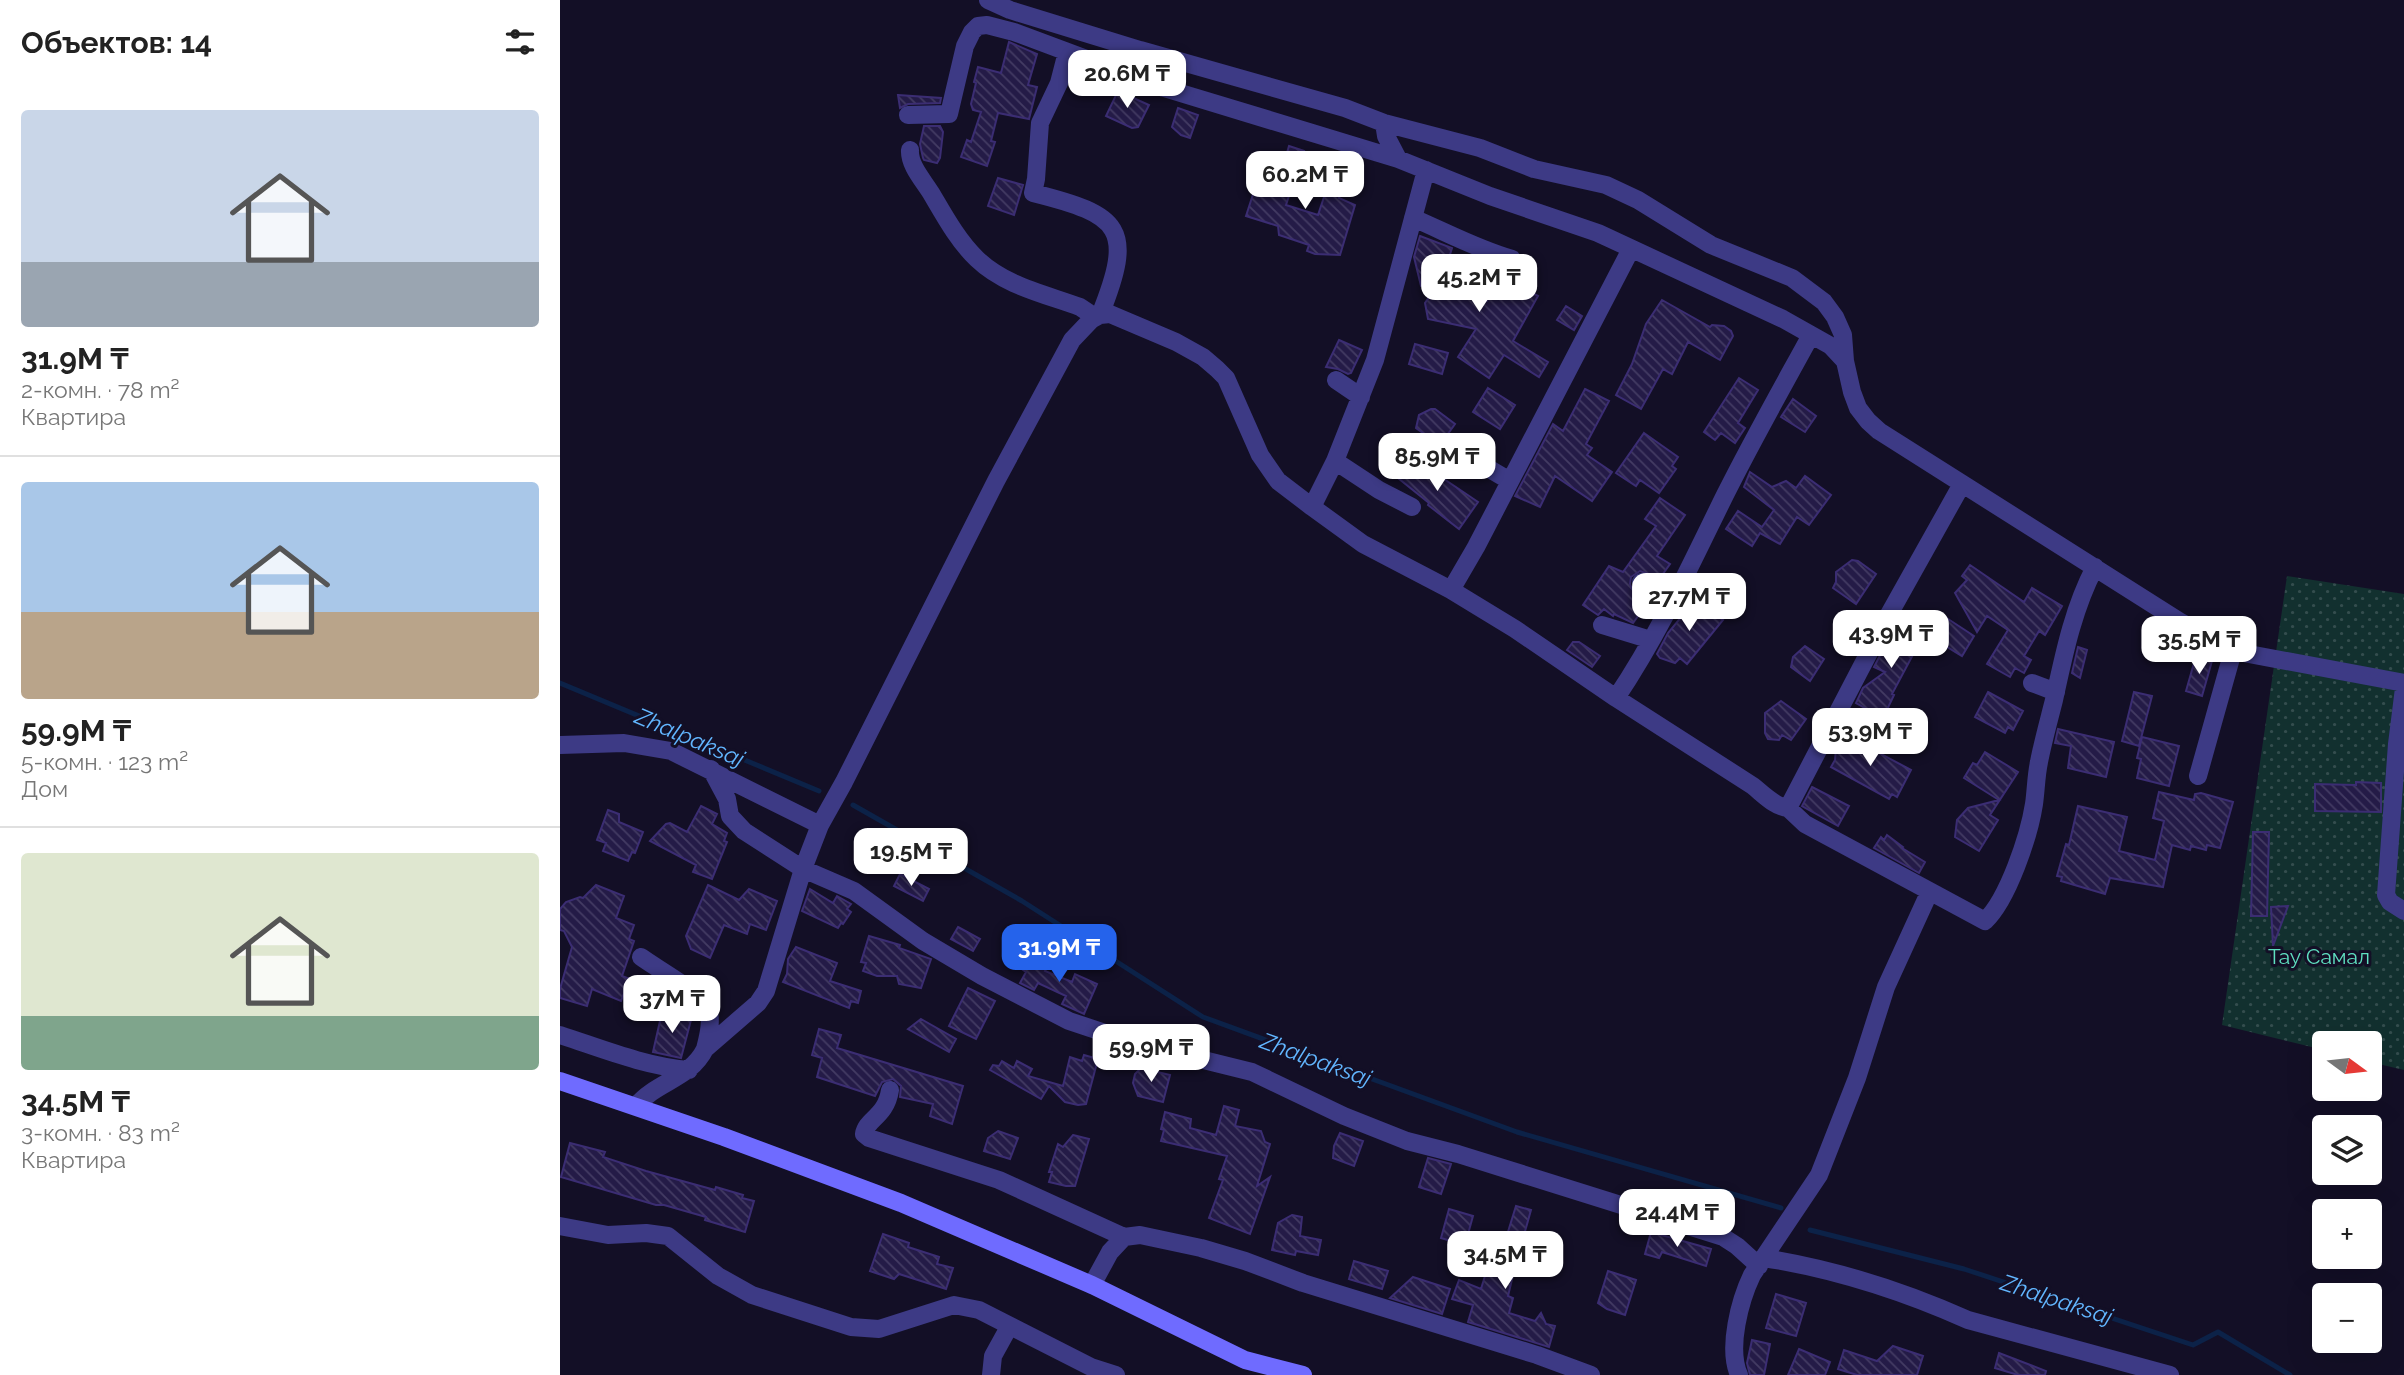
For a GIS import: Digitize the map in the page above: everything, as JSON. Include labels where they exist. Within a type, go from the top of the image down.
[{"type":"main road","points":[[560,1081],[901,1203],[1092,1285],[1245,1360],[1303,1375]]},
{"type":"street","points":[[988,0],[1010,10],[1140,50],[1345,108],[1384,123],[1480,148],[1534,169],[1606,185],[1638,200],[1711,245],[1792,278],[1809,289],[1824,302],[1835,317],[1843,335],[1852,392],[1858,408],[1868,421],[1962,484],[2179,621],[2233,651],[2404,682]]},
{"type":"street","points":[[908,115],[949,114],[965,46],[978,26],[987,24],[1164,88],[1398,159],[1490,196],[1598,233],[1743,299],[1830,346],[1845,361]]},
{"type":"street","points":[[705,1049],[758,1003],[766,991],[803,869],[820,825],[845,782],[1012,450],[1073,340],[1095,318],[1112,282],[1119,255],[1115,233],[1100,216],[1033,193],[1040,123],[1059,83],[1067,52]]},
{"type":"street","points":[[1384,123],[1386,136],[1398,159]]},
{"type":"street","points":[[910,150],[914,165],[931,194],[963,243],[977,259],[997,275],[1080,307],[1095,318]]},
{"type":"street","points":[[1312,507],[1335,461],[1379,347],[1426,170]]},
{"type":"street","points":[[1413,218],[1448,232],[1474,247],[1512,259]]},
{"type":"street","points":[[1451,590],[1631,249]]},
{"type":"street","points":[[1095,318],[1110,314],[1143,326],[1203,357],[1226,378],[1269,468],[1278,481],[1363,544],[1451,590],[1534,641],[1783,808],[1788,808],[1805,824],[1985,921],[1991,915],[2021,855],[2034,803],[2038,762],[2074,614],[2095,567]]},
{"type":"street","points":[[1616,698],[1675,596],[1741,464],[1811,335]]},
{"type":"street","points":[[1336,380],[1361,397]]},
{"type":"street","points":[[1452,447],[1510,481]]},
{"type":"street","points":[[1335,461],[1379,490],[1412,507]]},
{"type":"street","points":[[1788,808],[1887,618],[1962,484]]},
{"type":"street","points":[[1641,582],[1675,596]]},
{"type":"street","points":[[1602,625],[1651,640]]},
{"type":"street","points":[[2198,776],[2233,651]]},
{"type":"street","points":[[2032,683],[2056,692]]},
{"type":"street","points":[[2404,688],[2397,744],[2395,870],[2386,895],[2390,902],[2404,911]]},
{"type":"street","points":[[560,745],[624,743],[671,751],[820,825]]},
{"type":"street","points":[[711,769],[736,823],[803,869],[854,891],[923,941],[982,976],[1069,1021],[1135,1043],[1252,1072],[1344,1116],[1407,1141],[1458,1154],[1723,1237],[1761,1262],[1844,1275],[1945,1310],[1968,1321],[2170,1375]]},
{"type":"street","points":[[1739,1375],[1734,1342],[1746,1289],[1819,1175],[1857,1078],[1886,987],[1929,893]]},
{"type":"street","points":[[636,1106],[647,1094],[689,1070],[701,1058],[705,1049],[709,1019],[707,1006],[695,994],[641,957]]},
{"type":"street","points":[[560,1035],[665,1068],[689,1070]]},
{"type":"street","points":[[890,1090],[884,1110],[865,1128],[864,1134],[869,1138],[999,1180],[1124,1237],[1140,1235],[1212,1251],[1303,1283],[1537,1355],[1591,1375]]},
{"type":"street","points":[[560,1226],[608,1235],[646,1233],[667,1236],[718,1276],[752,1296],[851,1327],[879,1329],[954,1306],[979,1310],[1091,1367],[1116,1375]]},
{"type":"street","points":[[1092,1285],[1110,1252],[1124,1237]]},
{"type":"street","points":[[990,1375],[993,1356],[1009,1327]]},
{"type":"green space","name":"Тау Самал","points":[[2287,576],[2404,594],[2404,1070],[2382,1065],[2382,1031],[2312,1031],[2312,1047],[2222,1025]]},
{"type":"building","points":[[1009,42],[1037,54],[1028,85],[1037,87],[1029,119],[998,113],[991,141],[995,142],[987,166],[961,157],[967,140],[971,142],[981,112],[973,110],[971,104],[976,83],[974,82],[978,67],[1001,73]]},
{"type":"building","points":[[1118,91],[1149,105],[1138,127],[1132,128],[1106,116]]},
{"type":"building","points":[[898,95],[941,98],[940,103],[908,104],[900,108]]},
{"type":"building","points":[[1178,108],[1198,115],[1190,138],[1181,135],[1172,127]]},
{"type":"building","points":[[924,126],[940,126],[943,132],[937,163],[923,158],[920,144]]},
{"type":"building","points":[[1289,146],[1304,151],[1286,205],[1318,215],[1333,170],[1346,175],[1339,198],[1355,205],[1340,255],[1307,251],[1309,245],[1279,235],[1278,226],[1246,216],[1255,188],[1276,190]]},
{"type":"building","points":[[998,178],[1023,185],[1014,215],[988,206]]},
{"type":"building","points":[[1420,236],[1452,248],[1439,290],[1487,301],[1489,290],[1501,276],[1538,296],[1513,341],[1548,362],[1539,377],[1504,355],[1489,378],[1458,357],[1476,329],[1428,319],[1425,303],[1434,290],[1421,286],[1414,257]]},
{"type":"building","points":[[1662,300],[1710,327],[1724,326],[1733,336],[1720,360],[1688,342],[1672,374],[1663,369],[1641,409],[1616,395],[1632,364],[1646,324]]},
{"type":"building","points":[[1566,306],[1582,316],[1574,330],[1557,320]]},
{"type":"building","points":[[1339,340],[1362,350],[1348,374],[1326,367]]},
{"type":"building","points":[[1415,344],[1448,353],[1442,374],[1409,364]]},
{"type":"building","points":[[1739,378],[1758,390],[1738,423],[1745,428],[1735,443],[1721,433],[1715,440],[1704,432]]},
{"type":"building","points":[[1488,388],[1515,405],[1500,429],[1473,412]]},
{"type":"building","points":[[1585,389],[1609,401],[1586,444],[1592,448],[1587,455],[1612,472],[1592,501],[1555,476],[1540,507],[1515,496],[1553,424],[1563,431]]},
{"type":"building","points":[[1793,399],[1816,416],[1805,432],[1781,417]]},
{"type":"building","points":[[1435,409],[1455,424],[1440,445],[1416,428],[1419,415]]},
{"type":"building","points":[[1644,433],[1678,457],[1672,466],[1676,469],[1659,493],[1640,480],[1636,486],[1616,473]]},
{"type":"building","points":[[1407,456],[1433,477],[1435,473],[1478,502],[1459,529],[1393,474]]},
{"type":"building","points":[[1750,472],[1772,487],[1786,481],[1796,488],[1805,476],[1831,495],[1809,525],[1797,517],[1780,544],[1760,533],[1752,546],[1726,529],[1738,511],[1762,527],[1774,510],[1744,487]]},
{"type":"building","points":[[1660,498],[1685,515],[1657,556],[1670,564],[1660,578],[1640,571],[1631,577],[1632,589],[1646,596],[1640,605],[1644,608],[1633,623],[1614,614],[1613,616],[1604,609],[1598,615],[1583,605],[1609,566],[1623,572],[1656,526],[1645,519]]},
{"type":"building","points":[[1852,560],[1858,561],[1876,574],[1856,604],[1833,588],[1836,572]]},
{"type":"building","points":[[1970,565],[2024,602],[2032,588],[2062,606],[2045,635],[2039,631],[2024,656],[2031,660],[2024,673],[2015,668],[2010,677],[1987,664],[2008,630],[1987,616],[1977,632],[1955,593],[1967,580],[1962,576]]},
{"type":"building","points":[[1688,596],[1723,620],[1687,664],[1680,658],[1675,663],[1660,658],[1657,654],[1668,633],[1683,615],[1679,612]]},
{"type":"building","points":[[1911,613],[1925,632],[1892,694],[1894,695],[1883,718],[1856,703],[1863,688],[1885,672],[1874,667],[1887,642],[1902,640]]},
{"type":"building","points":[[1942,615],[1974,636],[1962,656],[1929,636]]},
{"type":"building","points":[[1573,642],[1579,642],[1600,656],[1592,667],[1567,650]]},
{"type":"building","points":[[1805,646],[1824,659],[1810,681],[1791,667],[1793,657]]},
{"type":"building","points":[[2078,647],[2087,650],[2080,678],[2072,673]]},
{"type":"building","points":[[2196,656],[2212,661],[2202,696],[2186,691]]},
{"type":"building","points":[[1988,692],[2023,711],[2013,730],[2008,727],[2005,733],[1975,717]]},
{"type":"building","points":[[2134,692],[2152,696],[2139,746],[2122,741]]},
{"type":"building","points":[[1781,701],[1806,719],[1791,740],[1782,735],[1779,740],[1768,739],[1765,733],[1765,713]]},
{"type":"building","points":[[2058,729],[2114,742],[2106,777],[2068,768],[2071,746],[2055,743]]},
{"type":"building","points":[[2142,737],[2179,746],[2169,786],[2137,778],[2141,759],[2137,758]]},
{"type":"building","points":[[1848,739],[1855,740],[1911,770],[1897,797],[1892,794],[1889,799],[1831,767],[1836,748]]},
{"type":"building","points":[[1985,752],[2018,772],[1990,815],[1998,820],[1979,851],[1955,837],[1957,820],[1968,808],[1999,800],[1964,778],[1973,763],[1977,765]]},
{"type":"building","points":[[2356,782],[2381,783],[2381,812],[2315,811],[2315,784],[2356,785]]},
{"type":"building","points":[[1812,787],[1849,806],[1838,826],[1802,806]]},
{"type":"building","points":[[2159,792],[2194,800],[2195,794],[2201,793],[2233,802],[2220,848],[2207,845],[2206,850],[2191,846],[2190,850],[2172,845],[2163,887],[2110,878],[2105,894],[2061,881],[2062,877],[2057,876],[2066,844],[2069,845],[2078,806],[2127,817],[2119,851],[2155,860],[2164,821],[2153,818]]},
{"type":"building","points":[[701,806],[717,814],[712,824],[727,833],[724,841],[727,842],[712,879],[693,872],[696,865],[650,841],[670,823],[687,832]]},
{"type":"building","points":[[608,810],[619,814],[619,822],[643,832],[635,853],[632,852],[628,861],[603,851],[606,843],[597,840]]},
{"type":"building","points":[[2253,832],[2269,832],[2267,916],[2251,916]]},
{"type":"building","points":[[1887,835],[1925,862],[1919,873],[1874,848],[1881,837],[1884,840]]},
{"type":"building","points":[[900,874],[929,889],[923,901],[894,886]]},
{"type":"building","points":[[596,885],[624,896],[616,918],[634,925],[629,939],[634,941],[622,976],[630,979],[621,1001],[592,989],[587,1006],[560,998],[572,947],[564,931],[560,930],[560,909],[566,902],[583,898]]},
{"type":"building","points":[[708,885],[739,900],[749,889],[777,901],[766,930],[750,924],[747,934],[724,925],[710,958],[691,949],[686,936]]},
{"type":"building","points":[[810,889],[833,903],[837,896],[851,904],[847,909],[851,912],[843,924],[838,928],[802,911]]},
{"type":"building","points":[[2288,906],[2273,946],[2271,907]]},
{"type":"building","points":[[958,927],[980,939],[973,951],[951,939]]},
{"type":"building","points":[[869,936],[900,945],[899,948],[931,959],[921,988],[899,984],[897,976],[877,976],[863,971],[866,963],[861,962]]},
{"type":"building","points":[[796,947],[837,963],[830,981],[861,991],[858,1003],[851,1001],[849,1008],[783,982],[787,974],[788,959]]},
{"type":"building","points":[[1035,955],[1049,963],[1045,971],[1072,982],[1075,974],[1097,984],[1084,1014],[1062,1004],[1066,996],[1038,983],[1034,990],[1020,983],[1026,972],[1023,970]]},
{"type":"building","points":[[968,988],[995,1001],[976,1039],[949,1026]]},
{"type":"building","points":[[662,1012],[691,1020],[681,1058],[653,1052]]},
{"type":"building","points":[[921,1019],[956,1039],[949,1052],[908,1029]]},
{"type":"building","points":[[819,1029],[841,1035],[837,1048],[963,1086],[952,1124],[930,1116],[933,1104],[900,1097],[901,1086],[893,1079],[882,1082],[875,1096],[817,1077],[822,1058],[812,1055]]},
{"type":"building","points":[[1084,1055],[1098,1059],[1086,1104],[1065,1102],[1049,1086],[1041,1099],[990,1070],[993,1065],[999,1066],[1002,1061],[1014,1068],[1017,1061],[1032,1069],[1028,1076],[1063,1086],[1070,1057],[1082,1061]]},
{"type":"building","points":[[1141,1068],[1170,1075],[1163,1102],[1138,1096],[1133,1083],[1135,1074]]},
{"type":"building","points":[[1224,1106],[1239,1110],[1235,1126],[1261,1131],[1265,1142],[1270,1144],[1257,1186],[1270,1177],[1250,1234],[1209,1218],[1223,1180],[1219,1179],[1227,1156],[1161,1141],[1165,1112],[1191,1119],[1190,1128],[1216,1135]]},
{"type":"building","points":[[998,1131],[1018,1138],[1010,1159],[984,1151],[988,1138]]},
{"type":"building","points":[[1340,1133],[1363,1141],[1354,1166],[1333,1158],[1334,1146]]},
{"type":"building","points":[[1073,1135],[1089,1139],[1075,1186],[1049,1182],[1052,1172],[1049,1172],[1058,1144],[1063,1147]]},
{"type":"building","points":[[570,1143],[605,1152],[603,1157],[646,1171],[743,1195],[742,1198],[754,1201],[745,1232],[705,1220],[706,1217],[561,1177]]},
{"type":"building","points":[[1428,1158],[1451,1164],[1441,1194],[1419,1187]]},
{"type":"building","points":[[1516,1206],[1531,1210],[1524,1235],[1532,1244],[1525,1266],[1516,1263],[1508,1296],[1513,1298],[1509,1313],[1535,1321],[1541,1313],[1546,1324],[1555,1326],[1549,1347],[1468,1322],[1473,1305],[1452,1299],[1459,1280],[1481,1289],[1488,1266],[1499,1270]]},
{"type":"building","points":[[1449,1209],[1473,1216],[1465,1245],[1441,1238]]},
{"type":"building","points":[[1292,1215],[1302,1217],[1300,1236],[1321,1240],[1318,1255],[1296,1251],[1295,1255],[1272,1250],[1278,1223]]},
{"type":"building","points":[[1651,1232],[1711,1249],[1706,1266],[1662,1252],[1659,1258],[1645,1254]]},
{"type":"building","points":[[883,1234],[909,1243],[908,1247],[939,1257],[937,1264],[953,1268],[946,1289],[899,1274],[894,1279],[870,1271]]},
{"type":"building","points":[[1354,1261],[1388,1271],[1382,1289],[1349,1279]]},
{"type":"building","points":[[1608,1271],[1636,1280],[1625,1315],[1598,1303]]},
{"type":"building","points":[[1413,1277],[1450,1289],[1442,1314],[1390,1298]]},
{"type":"building","points":[[1776,1294],[1806,1303],[1796,1336],[1766,1328]]},
{"type":"building","points":[[1752,1340],[1770,1344],[1764,1375],[1750,1375],[1747,1363]]},
{"type":"building","points":[[1893,1346],[1923,1356],[1917,1375],[1857,1375],[1838,1369],[1844,1350],[1877,1361]]},
{"type":"building","points":[[1799,1349],[1830,1362],[1825,1375],[1788,1375]]},
{"type":"building","points":[[1999,1353],[2046,1371],[2045,1375],[2018,1375],[1995,1368]]},
{"type":"waterway","name":"Zhalpaksaj","points":[[560,683],[819,791]]},
{"type":"waterway","name":"Zhalpaksaj","points":[[853,805],[1022,901],[1203,1017],[1517,1132],[1781,1208]]},
{"type":"waterway","name":"Zhalpaksaj","points":[[1810,1230],[1964,1269],[2193,1345],[2218,1332],[2290,1375]]}]
